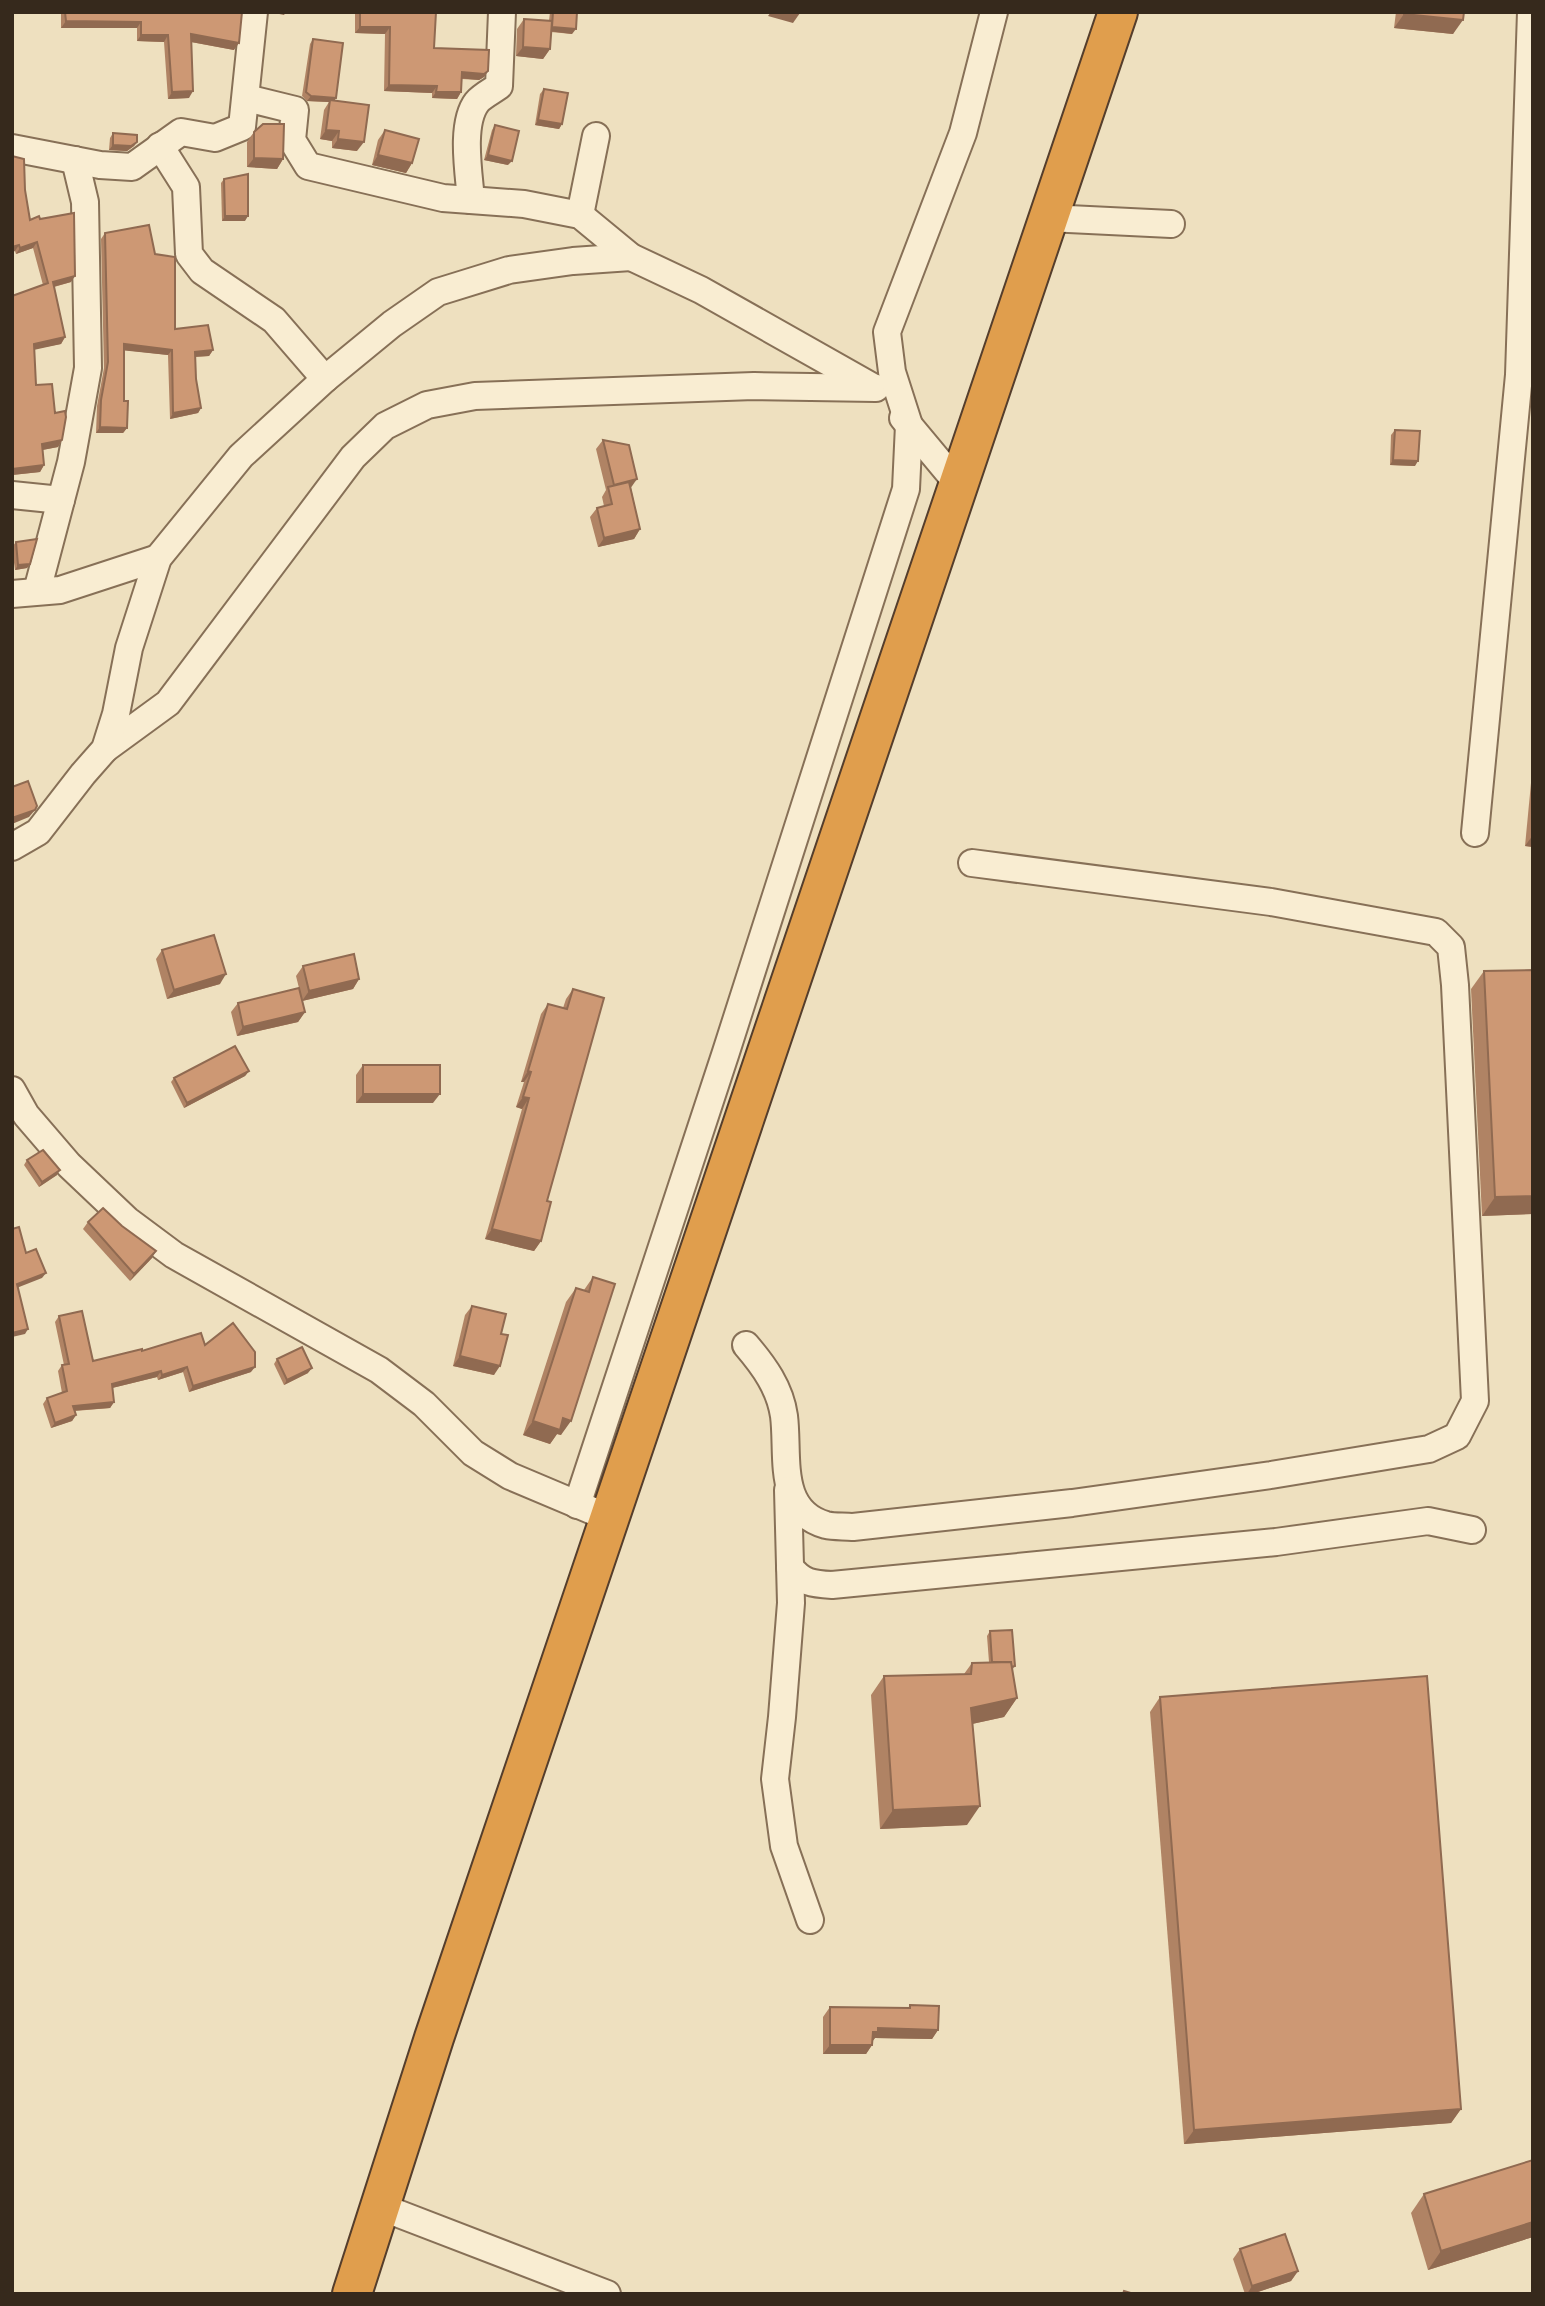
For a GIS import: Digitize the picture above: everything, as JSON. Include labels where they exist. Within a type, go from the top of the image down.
[{"type":"highway","points":[[352,2294],[439,2025],[594,1511],[958,484],[1118,12]]},
{"type":"street","points":[[12,148],[132,167],[181,132],[215,138],[242,127],[254,12]]},
{"type":"street","points":[[471,200],[467,156],[468,123],[477,102],[499,86],[502,12]]},
{"type":"street","points":[[12,1090],[26,1115],[69,1165],[127,1220],[174,1255],[379,1370],[424,1404],[473,1453],[510,1476],[594,1511],[726,1052],[906,489],[909,425],[892,372],[887,331],[963,133],[994,12]]},
{"type":"street","points":[[1475,833],[1518,375],[1531,12]]},
{"type":"street","points":[[246,98],[295,110],[292,140],[308,166],[443,198],[524,204],[580,215],[631,257],[701,290],[876,388],[958,484]]},
{"type":"street","points":[[580,215],[596,136]]},
{"type":"street","points":[[160,146],[186,187],[189,254],[202,271],[274,320],[325,379]]},
{"type":"street","points":[[75,160],[85,202],[88,368],[71,462],[61,500],[24,592],[60,590],[158,558]]},
{"type":"street","points":[[1048,218],[1171,224]]},
{"type":"street","points":[[105,749],[116,714],[129,648],[158,558],[241,456],[325,379],[392,324],[438,292],[509,270],[573,261],[631,257]]},
{"type":"street","points":[[12,846],[38,832],[105,749],[168,703],[353,457],[385,426],[427,405],[489,395],[754,386],[876,388]]},
{"type":"street","points":[[12,495],[61,500]]},
{"type":"street","points":[[788,1488],[801,1510],[825,1524],[853,1527],[1072,1503],[1429,1449],[1457,1436],[1475,1401],[1451,947],[1436,932],[1271,902],[972,863]]},
{"type":"street","points":[[746,1345],[764,1367],[776,1388],[784,1414],[790,1604],[775,1779],[784,1846],[810,1920]]},
{"type":"street","points":[[790,1567],[799,1579],[812,1584],[832,1585],[1276,1542],[1428,1521],[1472,1530]]},
{"type":"street","points":[[381,2207],[607,2294]]},
{"type":"building","points":[[65,12],[242,12],[239,43],[191,34],[193,91],[172,92],[168,35],[141,35],[141,22],[66,21]]},
{"type":"building","points":[[360,12],[436,12],[434,48],[489,50],[488,71],[484,74],[462,72],[461,92],[436,92],[437,86],[389,85],[390,27],[360,27]]},
{"type":"building","points":[[553,12],[577,12],[576,29],[552,27]]},
{"type":"building","points":[[1404,12],[1464,12],[1463,20]]},
{"type":"building","points":[[524,19],[552,21],[550,49],[523,47]]},
{"type":"building","points":[[313,39],[343,43],[336,98],[311,96],[306,92]]},
{"type":"building","points":[[544,89],[568,93],[562,124],[538,120]]},
{"type":"building","points":[[330,100],[369,105],[364,142],[338,139],[339,131],[326,130]]},
{"type":"building","points":[[263,124],[284,124],[283,159],[254,158],[254,132]]},
{"type":"building","points":[[495,125],[519,131],[512,161],[488,155]]},
{"type":"building","points":[[385,130],[419,139],[412,163],[378,155]]},
{"type":"building","points":[[113,133],[137,135],[137,142],[131,146],[113,145]]},
{"type":"building","points":[[12,156],[24,159],[30,220],[39,216],[40,219],[74,213],[75,276],[53,282],[65,337],[34,344],[36,385],[52,384],[55,413],[65,411],[62,440],[42,444],[44,465],[12,469],[12,296],[48,283],[37,242],[20,248],[19,245],[12,247]]},
{"type":"building","points":[[248,174],[248,216],[225,216],[224,179]]},
{"type":"building","points":[[149,225],[155,254],[175,257],[175,329],[208,325],[213,350],[195,352],[201,408],[173,413],[172,350],[124,344],[127,428],[100,427],[101,400],[108,362],[105,233]]},
{"type":"building","points":[[1395,430],[1420,431],[1418,461],[1393,460]]},
{"type":"building","points":[[603,440],[629,445],[637,479],[614,485]]},
{"type":"building","points":[[629,482],[640,529],[604,538],[597,508],[612,504],[608,487]]},
{"type":"building","points":[[37,539],[30,564],[18,565],[16,542]]},
{"type":"building","points":[[28,781],[37,806],[35,810],[12,818],[12,787]]},
{"type":"building","points":[[214,935],[226,974],[174,990],[162,950]]},
{"type":"building","points":[[354,954],[359,979],[309,991],[303,966]]},
{"type":"building","points":[[1533,970],[1533,1196],[1495,1197],[1484,971]]},
{"type":"building","points":[[299,988],[305,1012],[243,1027],[238,1003]]},
{"type":"building","points":[[573,989],[604,998],[547,1201],[551,1202],[541,1241],[492,1229],[529,1098],[523,1097],[531,1072],[528,1071],[548,1004],[567,1009]]},
{"type":"building","points":[[235,1046],[249,1071],[187,1103],[174,1078]]},
{"type":"building","points":[[363,1065],[440,1065],[440,1094],[363,1094]]},
{"type":"building","points":[[43,1150],[60,1170],[42,1182],[27,1160]]},
{"type":"building","points":[[103,1208],[156,1251],[134,1274],[88,1222]]},
{"type":"building","points":[[19,1227],[26,1253],[36,1249],[46,1273],[17,1284],[28,1329],[12,1333],[12,1229]]},
{"type":"building","points":[[593,1277],[615,1284],[571,1421],[563,1418],[560,1430],[533,1421],[576,1288],[589,1292]]},
{"type":"building","points":[[472,1306],[506,1314],[501,1334],[508,1335],[500,1366],[460,1356]]},
{"type":"building","points":[[82,1311],[93,1361],[142,1351],[201,1333],[205,1345],[233,1323],[255,1352],[255,1367],[193,1386],[187,1367],[162,1375],[161,1371],[112,1384],[114,1402],[73,1406],[76,1415],[55,1423],[47,1398],[67,1391],[62,1365],[69,1364],[59,1316]]},
{"type":"building","points":[[302,1347],[312,1368],[287,1380],[277,1359]]},
{"type":"building","points":[[1012,1630],[1015,1666],[1011,1667],[1011,1662],[992,1662],[990,1631]]},
{"type":"building","points":[[1011,1662],[1017,1698],[971,1708],[980,1806],[893,1810],[884,1676],[971,1674],[972,1663]]},
{"type":"building","points":[[1427,1676],[1461,2109],[1194,2130],[1160,1697]]},
{"type":"building","points":[[910,2005],[939,2006],[938,2030],[878,2028],[878,2032],[873,2032],[872,2045],[830,2045],[830,2007],[910,2008]]},
{"type":"building","points":[[1533,2160],[1533,2222],[1441,2251],[1424,2194]]},
{"type":"building","points":[[1285,2234],[1298,2271],[1252,2286],[1240,2249]]}]
